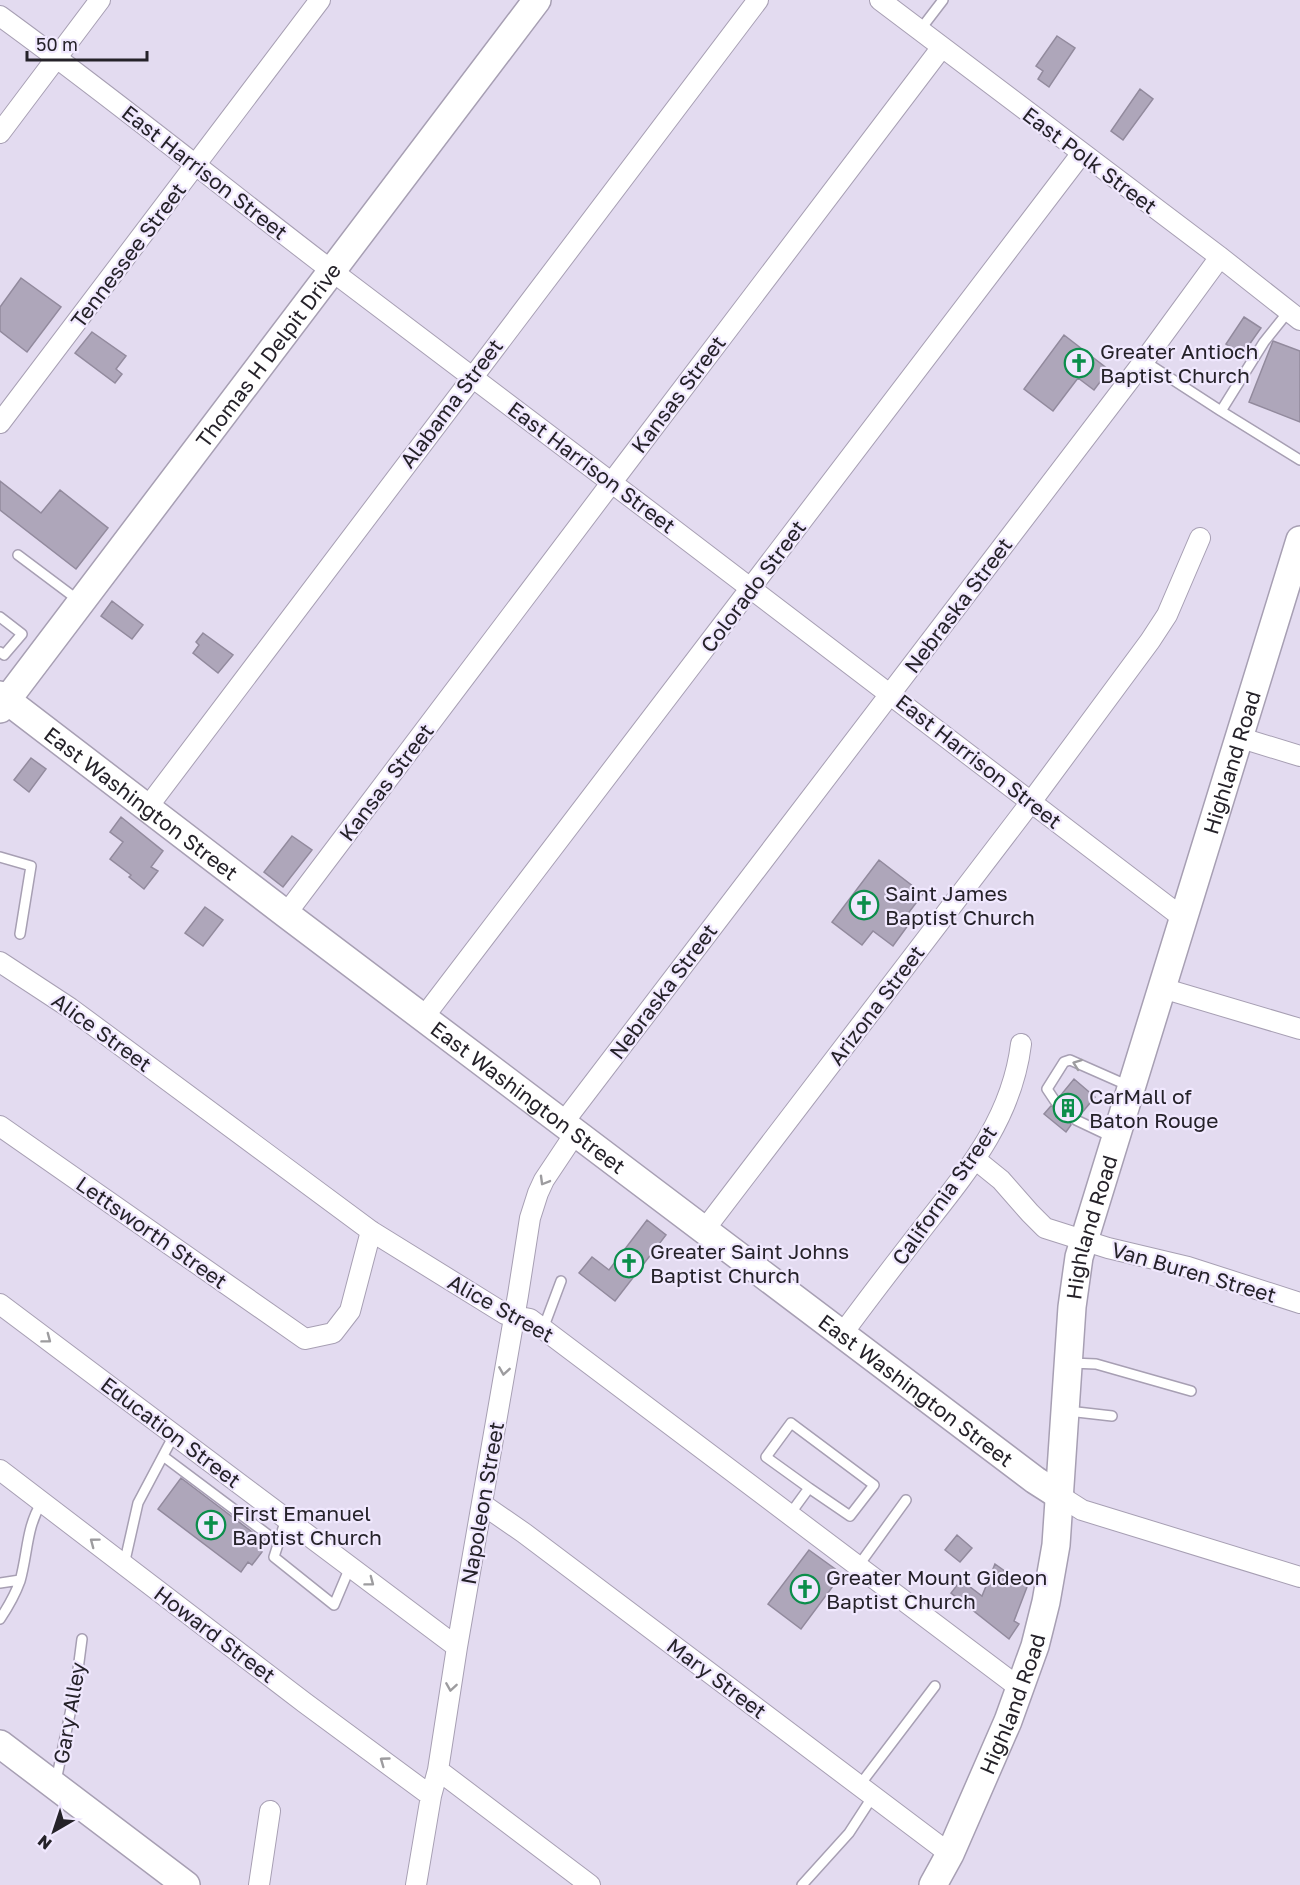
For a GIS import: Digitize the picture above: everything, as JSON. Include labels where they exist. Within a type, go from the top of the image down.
[{"type":"street","points":[[0,133],[100,0]]},
{"type":"street","name":"Tennessee Street","points":[[0,423],[320,0]]},
{"type":"street","name":"Thomas H Delpit Drive","points":[[2,702],[82,603],[537,0]]},
{"type":"street","name":"Alabama Street","points":[[147,808],[758,0]]},
{"type":"street","name":"East Polk Street","points":[[880,0],[1220,257],[1294,316]]},
{"type":"street","name":"East Harrison Street","points":[[0,16],[57,57],[332,271],[752,587],[1183,918]]},
{"type":"street","name":"Kansas Street","points":[[286,914],[942,47]]},
{"type":"street","name":"Colorado Street","points":[[423,1018],[1082,153]]},
{"type":"street","name":"Nebraska Street","points":[[569,1127],[891,693],[1144,361],[1220,257]]},
{"type":"street","name":"Arizona Street","points":[[705,1229],[1031,802],[1150,641],[1167,615],[1200,538]]},
{"type":"street","name":"Highland Road","points":[[933,1885],[950,1854],[1021,1689],[1047,1597],[1056,1545],[1074,1290],[1079,1257],[1300,540]]},
{"type":"street","name":"East Washington Street","points":[[2,702],[147,808],[1035,1480],[1060,1496]]},
{"type":"street","points":[[1238,737],[1300,756]]},
{"type":"street","name":"Alice Street","points":[[0,962],[70,1008],[371,1231],[505,1314],[530,1319],[1021,1689]]},
{"type":"street","points":[[1162,988],[1300,1029]]},
{"type":"street","name":"California Street","points":[[843,1333],[988,1141],[1009,1097],[1018,1068],[1021,1044]]},
{"type":"street","name":"Lettsworth Street","points":[[0,1126],[304,1339],[333,1333],[350,1311],[371,1231]]},
{"type":"street","name":"Napoleon Street","points":[[416,1885],[431,1796],[438,1770],[530,1218],[544,1180],[569,1127]]},
{"type":"street","name":"Van Buren Street","points":[[975,1159],[1001,1180],[1015,1194],[1029,1214],[1045,1228],[1188,1267],[1300,1303]]},
{"type":"street","name":"Education Street","points":[[0,1304],[457,1647]]},
{"type":"street","name":"Howard Street","points":[[0,1470],[305,1703],[431,1796]]},
{"type":"street","points":[[1060,1496],[1082,1510],[1300,1577]]},
{"type":"street","name":"Mary Street","points":[[482,1504],[524,1533],[950,1854]]},
{"type":"street","points":[[0,1744],[186,1885]]},
{"type":"street","points":[[438,1770],[590,1885]]},
{"type":"street","points":[[259,1885],[270,1811]]},
{"type":"lane","points":[[920,30],[943,0]]},
{"type":"lane","points":[[1221,411],[1264,342],[1294,316]]},
{"type":"lane","points":[[1144,361],[1300,460]]},
{"type":"lane","points":[[18,555],[82,603]]},
{"type":"lane","points":[[0,617],[22,634],[4,655],[0,652]]},
{"type":"lane","points":[[0,857],[31,866],[20,934]]},
{"type":"lane","points":[[1055,1101],[1047,1089],[1064,1062],[1070,1060],[1131,1087]]},
{"type":"lane","points":[[1076,1120],[1115,1138]]},
{"type":"lane","points":[[543,1329],[561,1281]]},
{"type":"lane","points":[[1069,1363],[1096,1364],[1191,1392]]},
{"type":"lane","points":[[1066,1410],[1112,1416]]},
{"type":"lane","points":[[790,1423],[874,1485],[850,1516],[809,1488],[766,1457],[790,1423]]},
{"type":"lane","points":[[124,1565],[138,1503],[174,1435]]},
{"type":"lane","points":[[163,1456],[279,1543]]},
{"type":"lane","points":[[790,1514],[809,1488]]},
{"type":"lane","points":[[859,1565],[906,1500]]},
{"type":"lane","points":[[0,1619],[12,1602],[20,1581],[33,1517],[42,1503]]},
{"type":"lane","points":[[286,1519],[274,1557],[334,1605],[350,1567]]},
{"type":"lane","points":[[0,1583],[20,1581]]},
{"type":"lane","name":"Gary Alley","points":[[55,1786],[76,1685],[82,1639]]},
{"type":"lane","points":[[802,1885],[849,1833],[866,1791],[935,1686]]},
{"type":"building","points":[[1057,36],[1075,48],[1049,87],[1038,79],[1043,71],[1036,66]]},
{"type":"building","points":[[1140,89],[1153,99],[1123,140],[1111,131]]},
{"type":"building","points":[[21,278],[61,307],[27,352],[0,331],[0,307]]},
{"type":"building","points":[[1244,317],[1261,328],[1242,355],[1226,344]]},
{"type":"building","points":[[92,332],[126,356],[116,369],[122,374],[115,383],[75,353]]},
{"type":"building","points":[[1064,335],[1109,370],[1094,390],[1078,378],[1053,411],[1024,389]]},
{"type":"building","points":[[1273,341],[1300,351],[1300,422],[1249,402]]},
{"type":"building","points":[[0,481],[41,513],[60,490],[108,528],[76,569],[0,510]]},
{"type":"building","points":[[112,601],[143,625],[132,639],[101,616]]},
{"type":"building","points":[[203,633],[233,655],[218,673],[193,653],[199,645],[196,642]]},
{"type":"building","points":[[31,758],[46,769],[29,792],[14,780]]},
{"type":"building","points":[[121,817],[163,851],[151,867],[158,871],[144,889],[129,877],[131,875],[110,859],[123,842],[110,832]]},
{"type":"building","points":[[292,836],[312,850],[283,887],[264,872]]},
{"type":"building","name":"Saint James Baptist Church","points":[[879,860],[923,894],[903,920],[909,924],[893,946],[873,931],[862,945],[832,922]]},
{"type":"building","points":[[205,907],[223,920],[203,946],[185,933]]},
{"type":"building","name":"CarMall of Baton Rouge","points":[[1074,1079],[1095,1097],[1080,1115],[1075,1113],[1070,1117],[1071,1125],[1066,1132],[1044,1114],[1051,1106],[1056,1108],[1061,1104],[1060,1096]]},
{"type":"building","name":"Greater Saint Johns Baptist Church","points":[[647,1220],[666,1235],[615,1301],[579,1273],[592,1257],[609,1270]]},
{"type":"building","name":"First Emanuel Baptist Church","points":[[181,1478],[264,1541],[258,1549],[262,1552],[252,1565],[248,1562],[241,1572],[158,1509]]},
{"type":"building","points":[[957,1535],[972,1548],[960,1562],[945,1550]]},
{"type":"building","name":"Greater Mount Gideon Baptist Church","points":[[809,1550],[842,1574],[801,1629],[768,1604]]},
{"type":"building","points":[[995,1564],[1027,1587],[1014,1621],[1019,1624],[1009,1639],[951,1593],[961,1580],[982,1596]]},
{"type":"place","name":"Greater Antioch Baptist Church","points":[[1079,363]]},
{"type":"place","name":"Saint James Baptist Church","points":[[864,905]]},
{"type":"place","name":"CarMall of Baton Rouge","points":[[1068,1108]]},
{"type":"place","name":"Greater Saint Johns Baptist Church","points":[[629,1263]]},
{"type":"place","name":"First Emanuel Baptist Church","points":[[211,1525]]},
{"type":"place","name":"Greater Mount Gideon Baptist Church","points":[[805,1589]]}]
